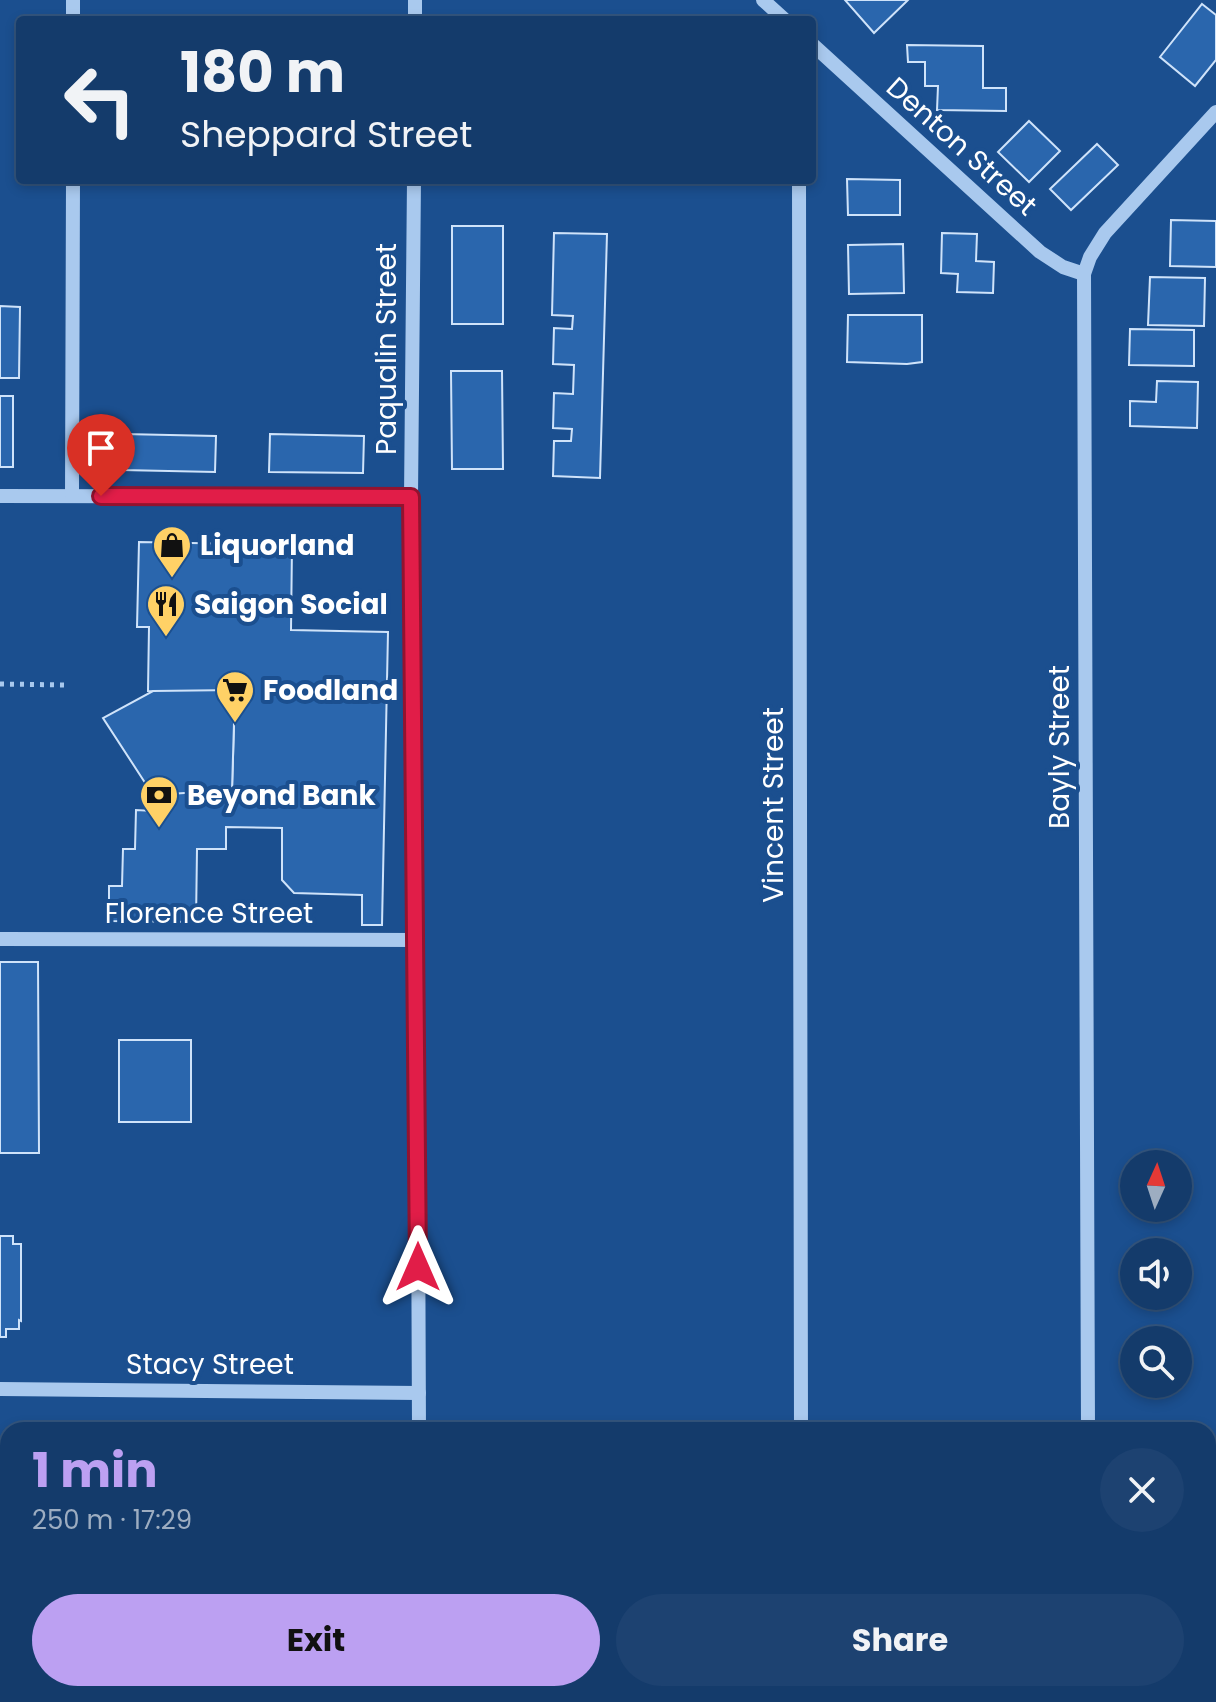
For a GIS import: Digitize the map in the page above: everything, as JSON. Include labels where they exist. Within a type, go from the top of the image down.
[{"type":"street","points":[[763,0],[781,16]]},
{"type":"street","name":"Denton Street","points":[[816,49],[1040,252],[1063,267],[1084,274]]},
{"type":"street","name":"Bayly Street","points":[[1088,1422],[1084,274],[1090,257],[1105,233],[1216,112]]},
{"type":"street","points":[[72,496],[73,184]]},
{"type":"street","name":"Paqualin Street","points":[[414,184],[411,497],[419,1422]]},
{"type":"street","name":"Vincent Street","points":[[799,184],[801,1422]]},
{"type":"street","points":[[0,496],[411,497]]},
{"type":"street","name":"Florence Street","points":[[0,939],[417,940]]},
{"type":"street","name":"Stacy Street","points":[[0,1389],[419,1393]]},
{"type":"path","points":[[0,684],[68,685]]},
{"type":"building","points":[[845,0],[908,0],[874,33]]},
{"type":"building","points":[[1202,4],[1216,15],[1216,60],[1195,86],[1160,57]]},
{"type":"building","points":[[907,45],[983,46],[983,88],[1006,88],[1006,111],[937,110],[938,86],[925,86],[925,62],[908,62]]},
{"type":"building","points":[[1029,121],[1060,151],[1029,182],[998,152]]},
{"type":"building","points":[[1097,144],[1118,165],[1071,210],[1050,189]]},
{"type":"building","points":[[847,179],[900,180],[900,215],[848,215]]},
{"type":"building","points":[[1171,220],[1216,221],[1216,267],[1170,266]]},
{"type":"building","points":[[452,226],[503,226],[503,324],[452,324]]},
{"type":"building","points":[[554,233],[607,234],[600,478],[553,476],[554,441],[571,441],[572,429],[553,428],[554,393],[573,394],[574,365],[553,364],[554,328],[572,329],[573,316],[552,315]]},
{"type":"building","points":[[942,233],[977,234],[976,261],[994,262],[993,293],[957,292],[958,274],[941,273]]},
{"type":"building","points":[[903,244],[904,293],[849,294],[848,245]]},
{"type":"building","points":[[1150,277],[1205,278],[1204,326],[1148,325]]},
{"type":"building","points":[[0,306],[20,307],[19,378],[0,378]]},
{"type":"building","points":[[848,315],[922,315],[922,362],[847,362]]},
{"type":"building","points":[[1130,329],[1194,330],[1194,366],[1129,365]]},
{"type":"building","points":[[451,371],[502,371],[503,469],[452,469]]},
{"type":"building","points":[[1157,381],[1198,382],[1197,428],[1130,426],[1130,401],[1156,402]]},
{"type":"building","points":[[0,396],[13,396],[13,467],[0,467]]},
{"type":"building","points":[[123,434],[216,436],[215,472],[122,470]]},
{"type":"building","points":[[270,434],[364,436],[363,473],[269,472]]},
{"type":"building","points":[[139,542],[292,545],[291,630],[388,632],[382,925],[362,925],[362,895],[294,893],[282,880],[282,828],[226,827],[226,849],[197,849],[196,922],[109,921],[109,886],[122,886],[123,849],[135,849],[136,810],[153,811],[153,788],[232,790],[235,692],[148,691],[149,627],[137,627]]},
{"type":"building","points":[[235,690],[232,790],[153,795],[103,718],[153,691]]},
{"type":"building","points":[[0,962],[38,962],[39,1153],[0,1153]]},
{"type":"building","points":[[119,1040],[191,1040],[191,1122],[119,1122]]},
{"type":"building","points":[[0,1236],[13,1236],[13,1244],[21,1244],[21,1321],[19,1329],[6,1329],[6,1337],[0,1337]]},
{"type":"place","name":"Liquorland","points":[[172,579]]},
{"type":"place","name":"Saigon Social","points":[[166,638]]},
{"type":"place","name":"Foodland","points":[[235,724]]},
{"type":"place","name":"Beyond Bank","points":[[159,829]]},
{"type":"route","points":[[101,496],[411,497],[418,1267]]}]
